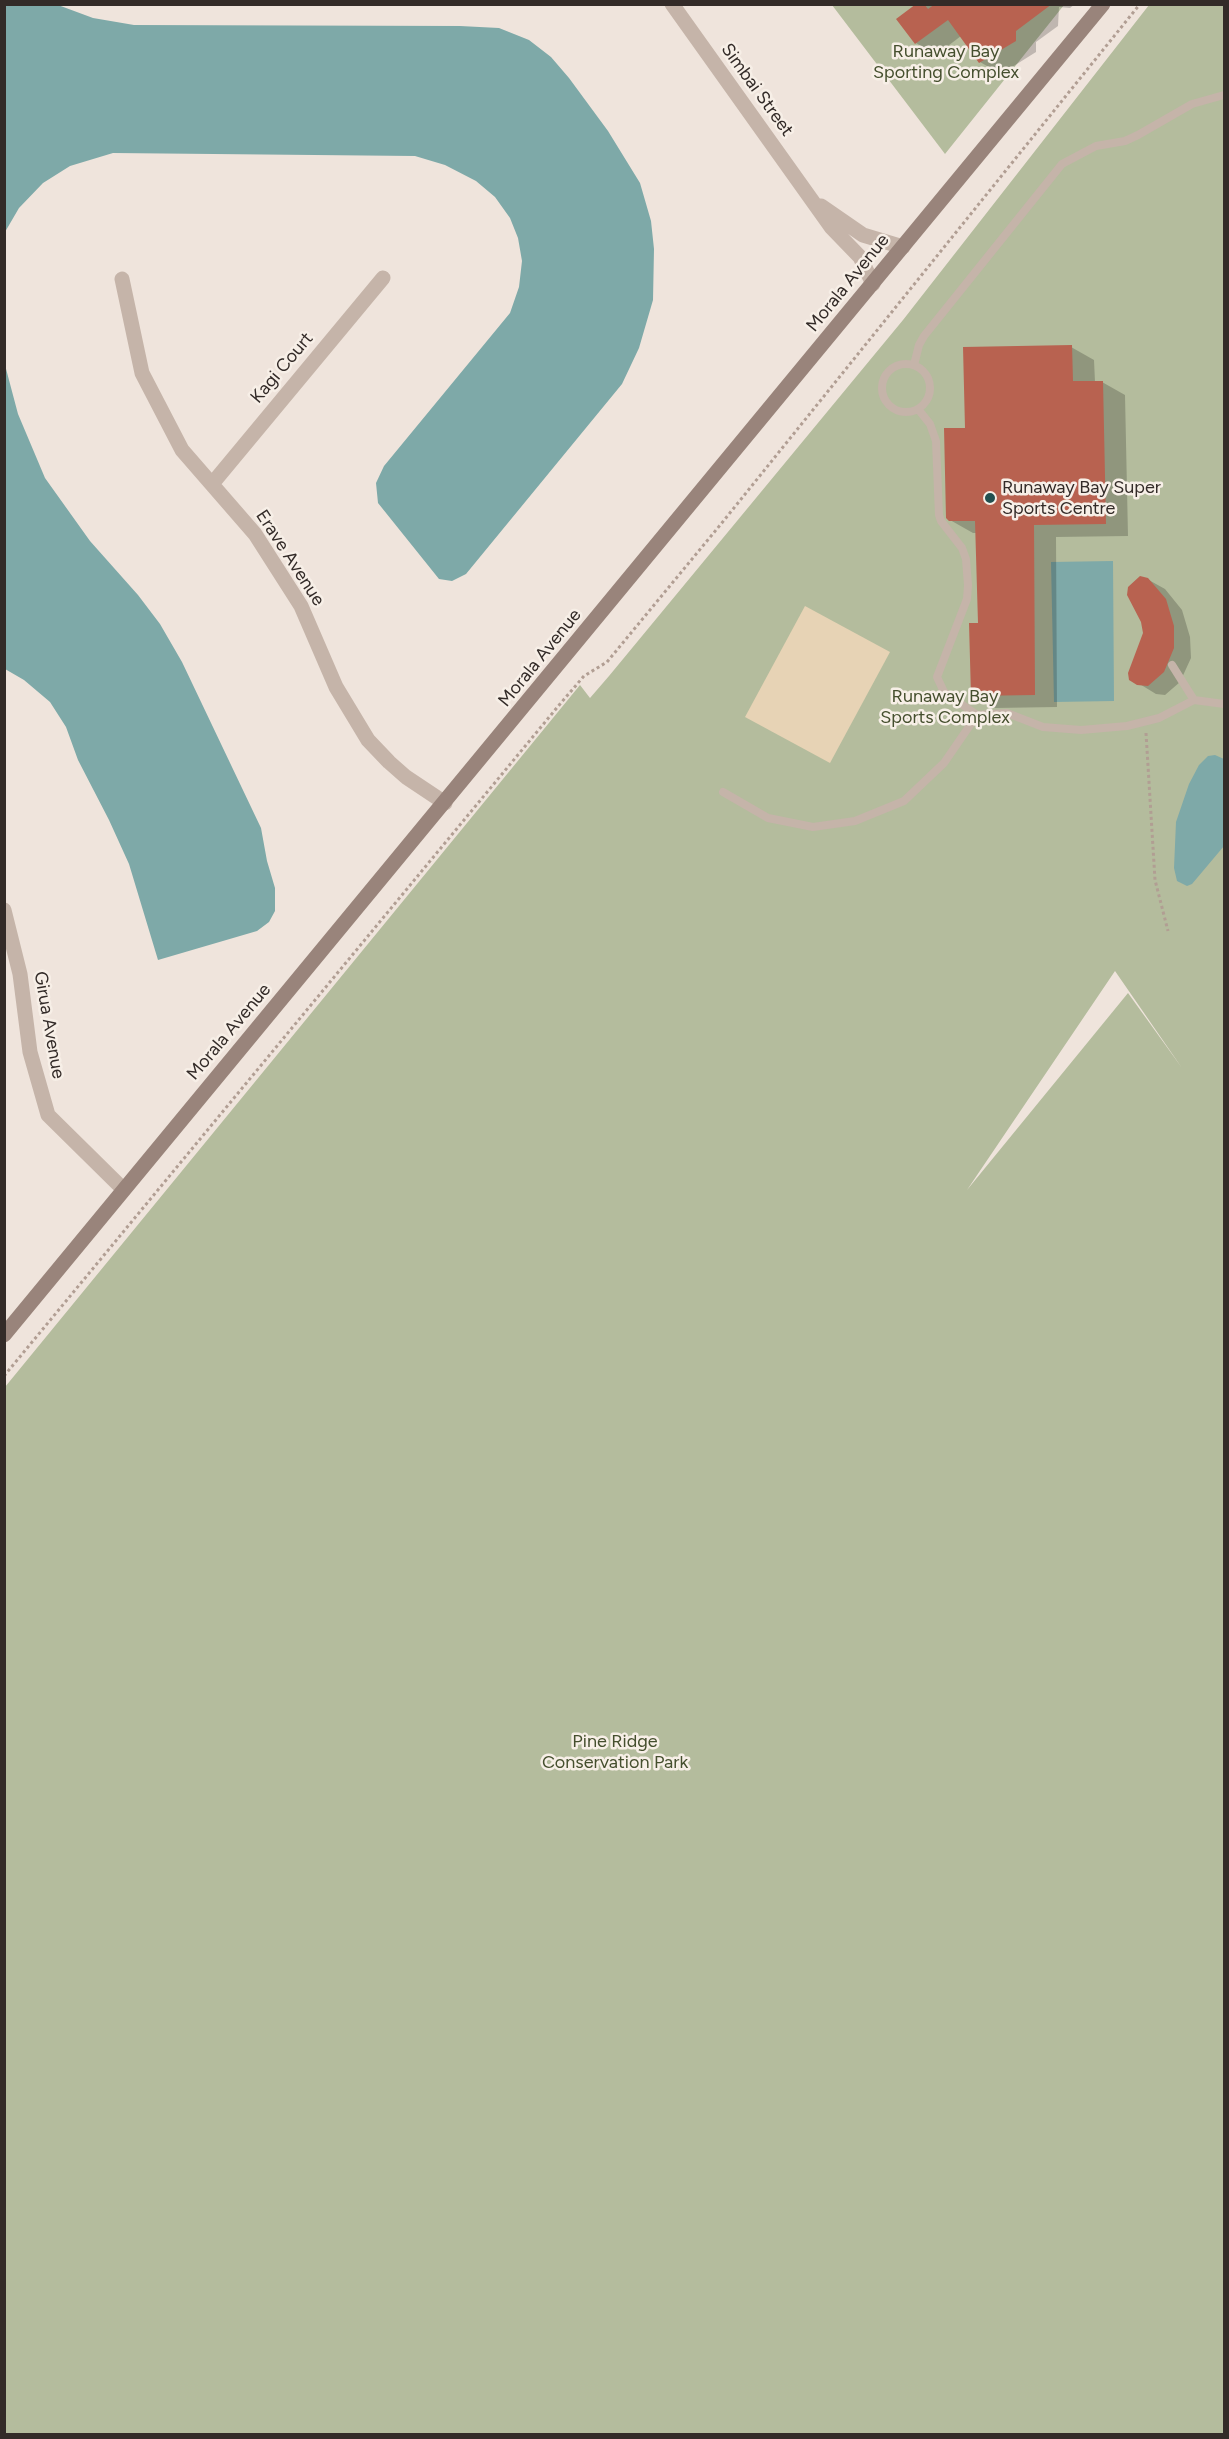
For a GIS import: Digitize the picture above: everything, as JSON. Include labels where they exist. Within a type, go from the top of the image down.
[{"type":"street","name":"Simbai Street","points":[[672,4],[831,227],[860,257],[873,284]]},
{"type":"street","name":"Morala Avenue","points":[[4,1335],[446,803],[1103,4]]},
{"type":"street","name":"Simbai Street","points":[[811,199],[863,235],[903,247]]},
{"type":"street","name":"Kagi Court","points":[[212,484],[382,278]]},
{"type":"street","name":"Erave Avenue","points":[[122,279],[142,373],[182,450],[255,534],[301,606],[336,687],[368,740],[389,762],[446,803]]},
{"type":"street","name":"Girua Avenue","points":[[4,910],[20,974],[30,1052],[48,1115],[123,1189]]},
{"type":"lane","points":[[914,365],[916,353],[924,336],[1062,164],[1096,146],[1125,141],[1192,104],[1224,94]]},
{"type":"lane","points":[[900,365],[914,365],[921,369],[930,385],[928,399],[918,410],[910,412],[896,410],[886,401],[883,393],[885,376],[892,368],[900,365]]},
{"type":"lane","points":[[918,410],[930,424],[936,441],[939,515],[962,548],[966,560],[967,599],[938,677],[944,692],[976,715],[1007,713],[1043,727],[1081,730],[1146,722],[1194,700],[1224,704]]},
{"type":"lane","points":[[1172,665],[1194,700]]},
{"type":"lane","points":[[723,792],[768,818],[813,827],[855,821],[904,801],[944,763],[976,715]]},
{"type":"path","points":[[4,1376],[560,704],[584,676],[607,662],[1140,4]]},
{"type":"path","points":[[1146,722],[1155,880],[1168,930]]},
{"type":"green space","name":"Runaway Bay Sporting Complex","points":[[832,5],[1064,5],[945,154]]},
{"type":"green space","name":"Pine Ridge Conservation Park","points":[[1149,5],[1224,5],[1224,2434],[5,2434],[5,1387],[580,685],[590,698],[903,320]],"holes":[[[1115,971],[1182,1068],[1128,993],[967,1190]]]},
{"type":"sand","points":[[805,606],[890,652],[830,763],[745,717]]},
{"type":"water","points":[[5,4],[58,5],[93,18],[134,25],[499,28],[529,40],[551,57],[569,78],[608,131],[640,183],[651,221],[654,249],[653,300],[639,348],[622,384],[466,574],[452,581],[439,579],[378,503],[376,483],[384,466],[510,313],[519,287],[522,261],[518,238],[510,218],[495,197],[476,181],[445,165],[415,156],[113,153],[70,166],[43,183],[19,208],[5,232]]},
{"type":"water","points":[[5,365],[18,414],[45,478],[90,541],[138,595],[160,624],[182,662],[261,828],[275,888],[275,911],[269,922],[257,931],[158,960],[129,864],[78,760],[66,727],[50,702],[24,680],[5,669]]},
{"type":"water","points":[[1113,561],[1114,701],[1054,702],[1051,562]]},
{"type":"water","points":[[1215,755],[1224,759],[1224,846],[1192,884],[1187,886],[1177,881],[1174,868],[1176,822],[1189,784],[1199,765],[1208,756]]},
{"type":"building","points":[[916,4],[924,4],[928,9],[935,4],[1052,4],[1016,31],[1016,41],[979,63],[948,20],[915,44],[896,19]]},
{"type":"building","points":[[1072,345],[1073,381],[1103,381],[1106,524],[1034,525],[1035,695],[971,696],[969,623],[978,623],[975,521],[949,521],[946,518],[944,428],[965,428],[963,347]]},
{"type":"building","points":[[1140,576],[1148,578],[1166,599],[1174,626],[1174,648],[1164,672],[1148,686],[1137,685],[1129,680],[1128,673],[1143,633],[1141,622],[1127,595],[1128,587]]},
{"type":"place","name":"Runaway Bay Super Sports Centre","points":[[990,498]]},
{"type":"park label","name":"Runaway Bay Sports Complex","points":[[945,707]]}]
